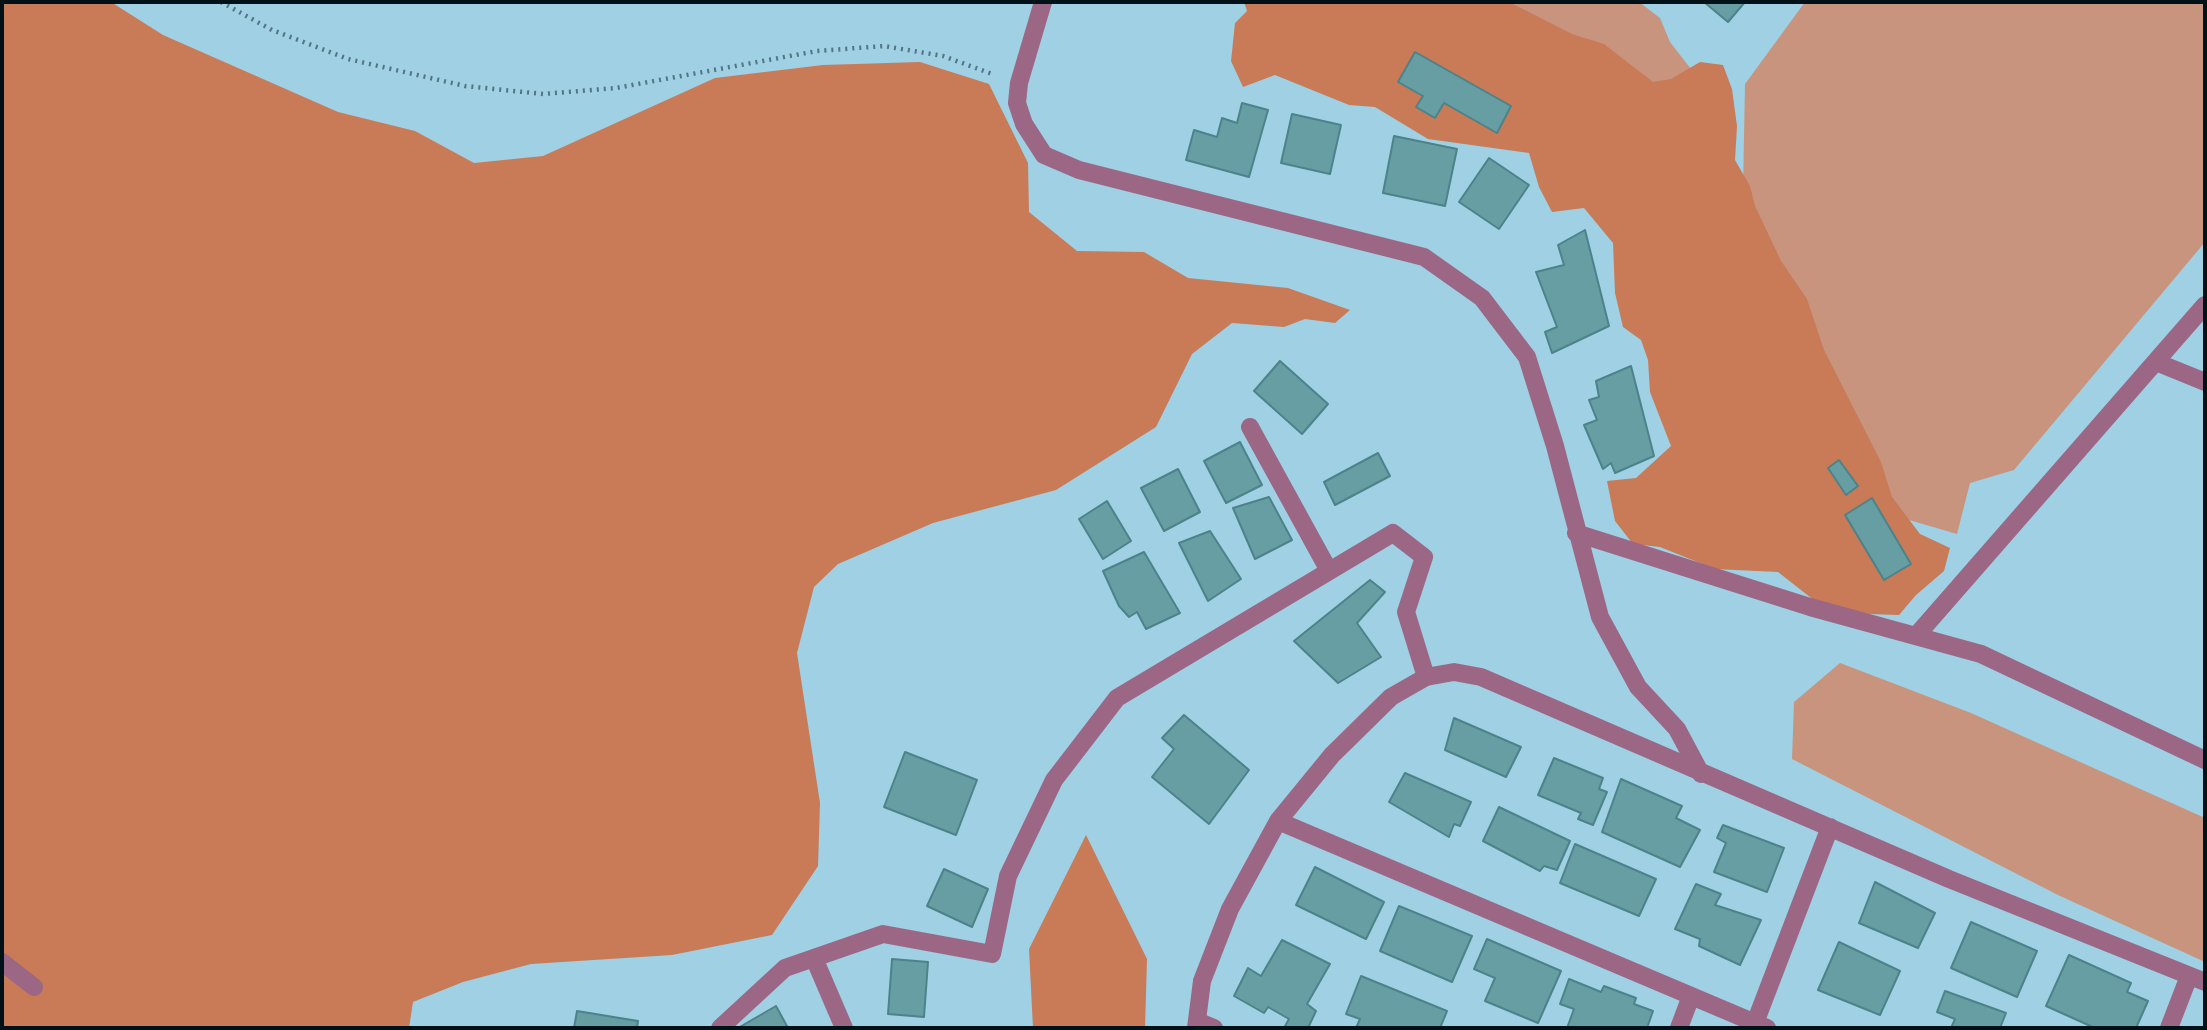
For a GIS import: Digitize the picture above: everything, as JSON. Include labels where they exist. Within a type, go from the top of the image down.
[{"type":"street","points":[[1043,2],[1019,83],[1017,103],[1024,124],[1044,155],[1079,170],[1424,257],[1482,298],[1527,357],[1555,446],[1600,617],[1638,687],[1677,729],[1701,774]]},
{"type":"street","points":[[1916,636],[2205,305]]},
{"type":"street","points":[[2156,362],[2205,382]]},
{"type":"street","points":[[1250,427],[1328,569]]},
{"type":"street","points":[[720,1028],[785,968],[883,934],[992,954],[1007,876],[1054,780],[1117,698],[1328,569],[1394,533],[1424,557],[1406,612],[1426,677]]},
{"type":"street","points":[[1576,533],[1810,607],[1981,654],[2205,760]]},
{"type":"street","points":[[1214,1028],[1196,1025],[1202,981],[1230,909],[1278,821],[1332,755],[1391,697],[1426,677],[1454,672],[1481,677],[1701,774],[2197,979],[2169,1028]]},
{"type":"street","points":[[1278,821],[1761,1026],[1830,827]]},
{"type":"street","points":[[814,958],[844,1028]]},
{"type":"street","points":[[2,962],[34,987]]},
{"type":"street","points":[[1679,1028],[1691,996]]},
{"type":"path","points":[[221,2],[272,30],[348,59],[465,86],[543,94],[616,88],[817,51],[884,46],[943,56],[1019,83]]},
{"type":"shaded area","points":[[2,2],[111,2],[163,35],[338,112],[415,131],[474,163],[543,156],[715,78],[823,65],[920,62],[989,84],[1028,163],[1029,212],[1077,251],[1144,252],[1188,278],[1288,288],[1350,310],[1335,323],[1305,319],[1284,327],[1232,323],[1192,354],[1156,427],[1056,490],[933,523],[838,564],[814,587],[797,653],[820,803],[818,866],[772,935],[672,955],[531,964],[463,982],[413,1002],[409,1028],[2,1028]]},
{"type":"shaded area","points":[[1244,2],[1509,2],[1572,34],[1604,44],[1653,82],[1671,79],[1700,62],[1723,65],[1732,89],[1737,126],[1735,160],[1750,186],[1755,206],[1781,261],[1807,299],[1824,350],[1881,462],[1892,497],[1920,534],[1950,548],[1944,571],[1916,595],[1899,615],[1869,614],[1815,601],[1778,572],[1715,569],[1660,547],[1633,544],[1615,521],[1607,481],[1636,478],[1671,446],[1650,392],[1648,360],[1641,340],[1623,327],[1615,293],[1613,243],[1584,208],[1552,212],[1539,187],[1529,153],[1428,139],[1375,107],[1349,105],[1275,75],[1243,87],[1231,61],[1235,23],[1247,11]]},
{"type":"shaded area","points":[[1490,2],[1639,2],[1660,18],[1670,42],[1694,73],[1649,91]]},
{"type":"shaded area","points":[[1805,2],[2205,2],[2205,242],[2014,470],[1970,483],[1957,534],[1892,515],[1743,190],[1745,84]]},
{"type":"shaded area","points":[[1840,663],[1971,713],[2205,818],[2205,962],[2058,895],[1792,759],[1794,702]]},
{"type":"shaded area","points":[[1086,835],[1147,959],[1145,1028],[1033,1028],[1029,949]]},
{"type":"building","points":[[1704,2],[1745,2],[1728,22]]},
{"type":"building","points":[[1415,52],[1511,106],[1497,133],[1444,103],[1435,118],[1416,107],[1423,96],[1398,82]]},
{"type":"building","points":[[1242,103],[1268,110],[1249,177],[1186,160],[1194,130],[1217,137],[1222,118],[1237,123]]},
{"type":"building","points":[[1292,114],[1341,125],[1330,174],[1281,163]]},
{"type":"building","points":[[1394,136],[1457,149],[1445,206],[1383,193]]},
{"type":"building","points":[[1489,158],[1529,185],[1499,229],[1459,202]]},
{"type":"building","points":[[1585,230],[1609,326],[1552,353],[1545,332],[1557,327],[1536,272],[1564,265],[1558,245]]},
{"type":"building","points":[[1280,361],[1328,404],[1302,434],[1254,391]]},
{"type":"building","points":[[1631,366],[1654,456],[1615,473],[1611,463],[1603,469],[1584,425],[1597,420],[1589,400],[1599,397],[1596,381]]},
{"type":"building","points":[[1240,442],[1262,485],[1226,503],[1204,461]]},
{"type":"building","points":[[1378,453],[1390,476],[1335,505],[1324,482]]},
{"type":"building","points":[[1839,460],[1858,486],[1846,495],[1828,468]]},
{"type":"building","points":[[1178,469],[1200,512],[1164,531],[1141,488]]},
{"type":"building","points":[[1269,497],[1292,540],[1255,559],[1233,508]]},
{"type":"building","points":[[1872,498],[1911,564],[1884,580],[1845,515]]},
{"type":"building","points":[[1107,501],[1131,541],[1103,559],[1079,519]]},
{"type":"building","points":[[1210,531],[1241,579],[1208,601],[1179,543]]},
{"type":"building","points":[[1144,552],[1180,613],[1146,629],[1137,612],[1129,617],[1119,606],[1103,571]]},
{"type":"building","points":[[1370,580],[1385,592],[1357,623],[1381,657],[1338,683],[1294,641]]},
{"type":"building","points":[[1184,715],[1249,770],[1209,824],[1152,777],[1174,749],[1162,738]]},
{"type":"building","points":[[1454,718],[1521,747],[1506,777],[1445,750]]},
{"type":"building","points":[[905,752],[977,780],[956,835],[884,807]]},
{"type":"building","points":[[1554,758],[1603,778],[1599,789],[1607,792],[1593,825],[1578,819],[1581,813],[1538,795]]},
{"type":"building","points":[[1405,773],[1471,802],[1460,826],[1454,824],[1449,837],[1389,802]]},
{"type":"building","points":[[1621,779],[1682,806],[1676,818],[1700,830],[1680,867],[1602,832]]},
{"type":"building","points":[[1499,807],[1570,841],[1557,870],[1544,866],[1540,871],[1483,841]]},
{"type":"building","points":[[1723,825],[1784,848],[1767,892],[1714,872],[1726,843],[1717,838]]},
{"type":"building","points":[[1575,844],[1656,879],[1639,916],[1560,883]]},
{"type":"building","points":[[1315,867],[1384,902],[1366,939],[1296,905]]},
{"type":"building","points":[[944,869],[988,889],[972,927],[927,906]]},
{"type":"building","points":[[1875,882],[1935,913],[1918,948],[1859,923]]},
{"type":"building","points":[[1696,884],[1721,894],[1715,905],[1761,920],[1740,965],[1699,946],[1700,939],[1675,929]]},
{"type":"building","points":[[1399,906],[1472,936],[1452,982],[1380,951]]},
{"type":"building","points":[[1971,922],[2037,951],[2017,997],[1951,968]]},
{"type":"building","points":[[1487,939],[1561,971],[1538,1023],[1485,1001],[1495,978],[1474,969]]},
{"type":"building","points":[[1282,940],[1330,964],[1307,1004],[1316,1011],[1308,1028],[1284,1028],[1289,1019],[1268,1007],[1264,1013],[1234,996],[1248,968],[1261,976]]},
{"type":"building","points":[[1839,942],[1900,971],[1880,1015],[1818,990]]},
{"type":"building","points":[[2069,955],[2131,983],[2127,992],[2148,1001],[2136,1028],[2095,1028],[2046,1006]]},
{"type":"building","points":[[892,959],[928,962],[924,1017],[888,1014]]},
{"type":"building","points":[[1361,976],[1447,1011],[1440,1028],[1356,1028],[1360,1019],[1346,1014]]},
{"type":"building","points":[[1569,979],[1601,992],[1604,986],[1636,998],[1634,1004],[1653,1011],[1647,1028],[1567,1028],[1574,1009],[1560,1004]]},
{"type":"building","points":[[1945,991],[2006,1013],[2000,1028],[1951,1028],[1955,1019],[1937,1012]]},
{"type":"building","points":[[776,1006],[788,1028],[738,1028]]},
{"type":"building","points":[[577,1011],[638,1021],[637,1028],[574,1028]]}]
